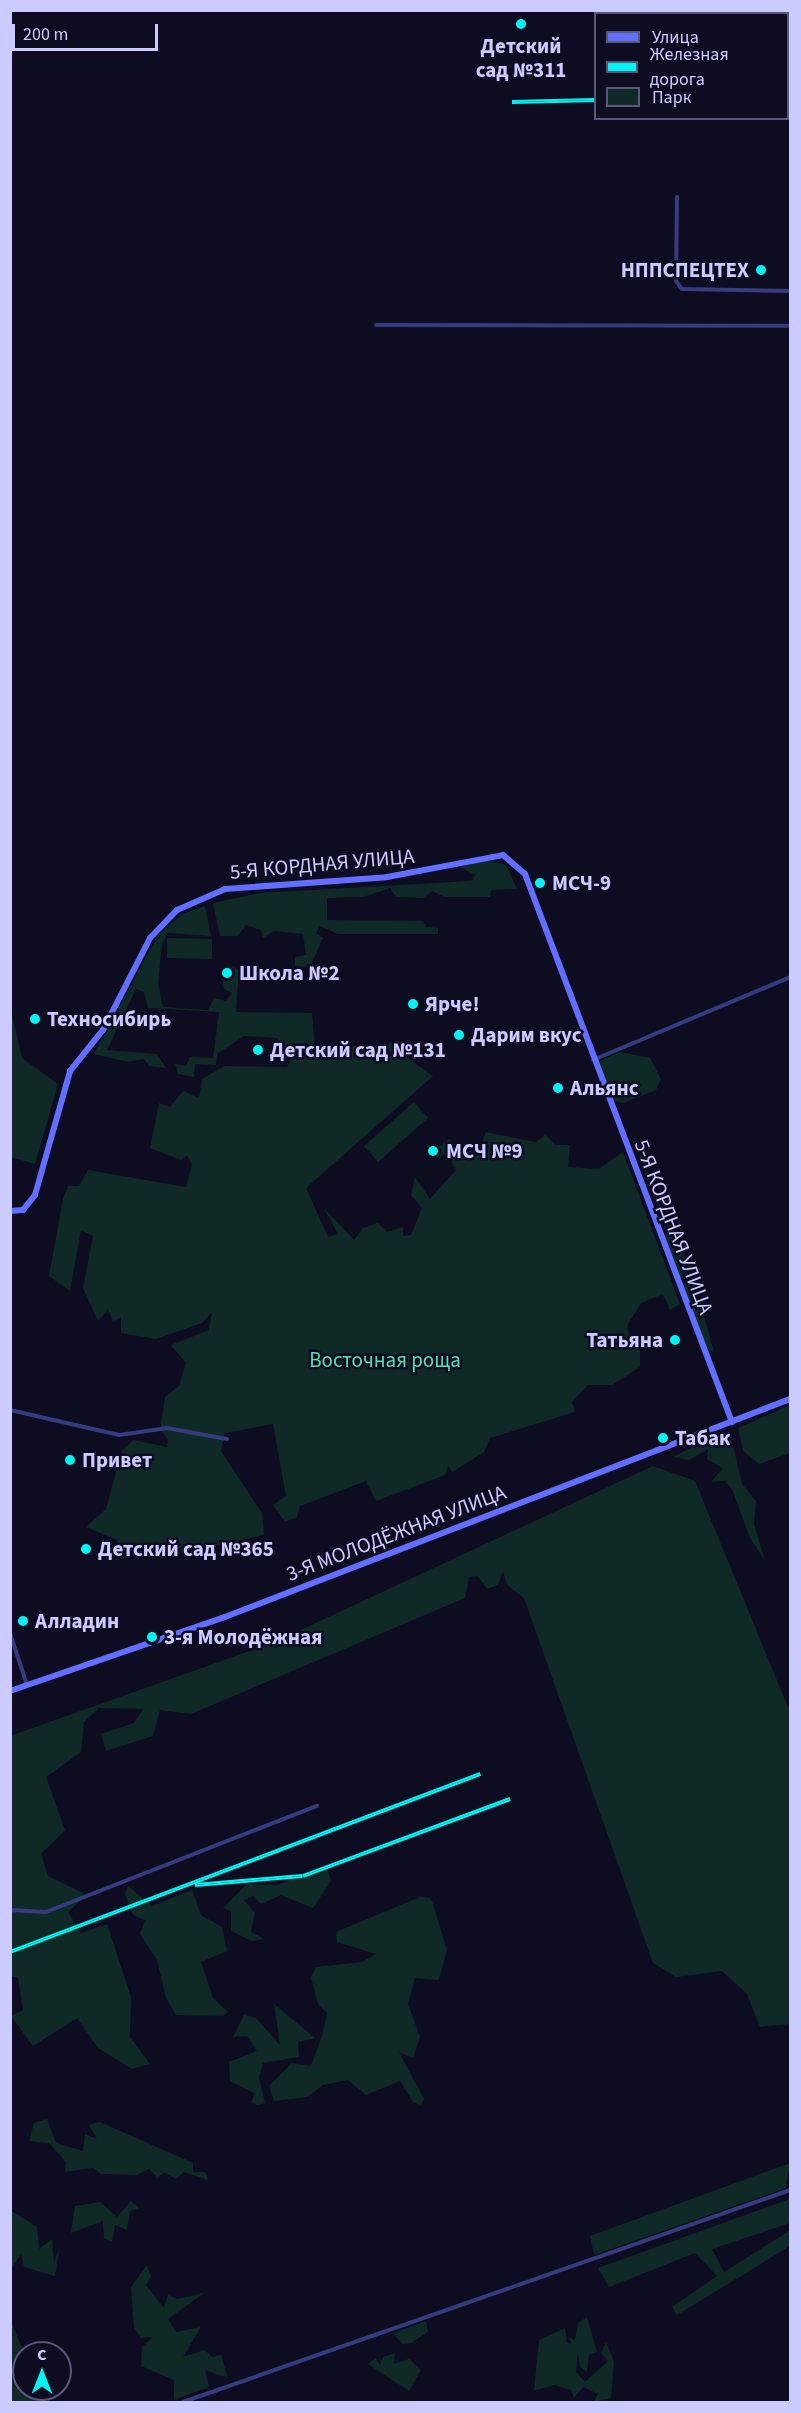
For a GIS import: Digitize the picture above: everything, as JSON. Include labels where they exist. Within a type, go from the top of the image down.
[{"type":"main road","name":"5-Я КОРДНАЯ УЛИЦА","points":[[10,1211],[23,1210],[35,1195],[70,1071],[103,1030],[158,926],[177,910],[225,889],[397,876],[503,855],[525,874],[592,1061],[732,1422]]},
{"type":"main road","name":"3-Я МОЛОДЁЖНАЯ УЛИЦА","points":[[10,1691],[225,1617],[790,1399]]},
{"type":"street","points":[[677,197],[676,280],[682,289],[790,291]]},
{"type":"street","points":[[376,326],[790,326]]},
{"type":"street","points":[[592,1061],[790,976]]},
{"type":"street","points":[[10,1410],[119,1435],[167,1428],[227,1439]]},
{"type":"street","points":[[10,1633],[27,1685]]},
{"type":"street","points":[[10,1910],[46,1912],[317,1806]]},
{"type":"street","points":[[183,2403],[790,2190]]},
{"type":"green space","points":[[488,860],[506,865],[517,889],[491,890],[490,897],[445,897],[432,891],[423,898],[396,897],[390,888],[363,897],[327,898],[327,920],[423,921],[426,927],[438,928],[438,934],[338,934],[320,926],[316,933],[323,938],[310,967],[295,966],[295,957],[306,955],[303,934],[274,931],[263,938],[261,930],[246,925],[238,936],[220,936],[213,903],[259,893],[471,881],[476,875],[459,867]]},
{"type":"green space","name":"Восточная роща","points":[[205,906],[211,936],[168,933],[162,944],[158,983],[163,1007],[208,1010],[214,998],[226,1001],[232,993],[224,989],[221,972],[228,964],[239,970],[236,1012],[312,1013],[315,1049],[398,1042],[398,1051],[433,1076],[306,1188],[328,1237],[338,1234],[324,1208],[354,1240],[363,1228],[378,1223],[387,1232],[403,1227],[403,1236],[411,1235],[422,1208],[411,1195],[415,1177],[430,1199],[456,1170],[447,1152],[439,1158],[436,1149],[449,1139],[462,1154],[481,1146],[486,1132],[536,1142],[545,1135],[556,1145],[570,1145],[568,1167],[599,1169],[623,1152],[680,1304],[670,1310],[663,1294],[641,1303],[627,1326],[632,1345],[640,1348],[640,1367],[612,1385],[588,1385],[572,1402],[575,1412],[490,1438],[484,1452],[452,1472],[448,1466],[445,1475],[376,1501],[366,1481],[300,1506],[297,1517],[285,1522],[273,1505],[286,1496],[273,1424],[225,1433],[221,1451],[262,1513],[264,1535],[167,1556],[163,1546],[123,1558],[117,1540],[86,1527],[106,1509],[122,1450],[134,1440],[167,1447],[168,1439],[160,1430],[165,1397],[179,1386],[186,1363],[171,1345],[209,1330],[212,1312],[202,1323],[156,1339],[121,1333],[121,1317],[113,1321],[108,1309],[98,1321],[83,1288],[93,1236],[81,1230],[70,1291],[49,1276],[63,1199],[68,1186],[79,1186],[88,1170],[186,1187],[192,1165],[187,1155],[181,1160],[150,1148],[159,1103],[170,1107],[183,1091],[199,1098],[202,1079],[224,1066],[287,1067],[290,1062],[288,1049],[277,1038],[244,1036],[217,1054],[216,1065],[195,1064],[194,1077],[178,1074],[175,1064],[186,1066],[190,1057],[213,1058],[219,1012],[148,1008],[144,992],[136,989],[107,1050],[157,1054],[166,1068],[149,1066],[144,1059],[128,1062],[94,1054],[158,935],[182,914]]},
{"type":"green space","points":[[167,938],[212,939],[212,959],[167,958]]},
{"type":"green space","points":[[11,1010],[22,1058],[58,1084],[35,1164],[11,1157]]},
{"type":"green space","points":[[620,1052],[650,1058],[661,1079],[656,1090],[623,1103],[609,1100],[597,1062]]},
{"type":"green space","points":[[414,1102],[428,1118],[378,1162],[364,1146]]},
{"type":"green space","points":[[673,1235],[684,1252],[686,1278],[679,1279],[667,1247],[666,1236]]},
{"type":"green space","points":[[687,1281],[701,1305],[714,1352],[704,1348],[696,1328],[683,1286]]},
{"type":"green space","points":[[790,1405],[790,1453],[759,1464],[743,1451],[738,1428]]},
{"type":"green space","points":[[720,1433],[732,1441],[742,1484],[756,1501],[754,1524],[765,1561],[750,1538],[732,1489],[725,1481],[711,1482],[723,1468],[707,1459],[708,1449],[689,1460],[673,1457]]},
{"type":"green space","points":[[653,1466],[695,1481],[790,1712],[790,2024],[760,2027],[747,1994],[722,1971],[676,1977],[653,1963],[524,1598],[507,1585],[503,1571],[498,1585],[487,1589],[478,1576],[469,1577],[465,1598],[191,1714],[160,1710],[153,1736],[106,1751],[101,1734],[134,1723],[143,1709],[99,1708],[84,1722],[81,1752],[46,1777],[65,1830],[41,1854],[48,1876],[87,1895],[68,1912],[81,1933],[107,1924],[131,1997],[130,2037],[150,2064],[132,2069],[98,2048],[77,2018],[33,2046],[11,2016],[23,2010],[18,1978],[10,1976],[10,1736],[275,1642]]},
{"type":"green space","points":[[327,1868],[331,1881],[313,1908],[281,1895],[261,1904],[253,1896],[244,1900],[255,1913],[251,1932],[264,1939],[252,1941],[231,1931],[231,1911],[223,1908],[247,1884],[277,1885]]},
{"type":"green space","points":[[128,1886],[152,1906],[192,1890],[201,1915],[222,1927],[227,1951],[201,1962],[213,1998],[228,2012],[223,2016],[176,2015],[166,1998],[157,1960],[140,1934],[145,1920],[133,1915],[125,1894]]},
{"type":"green space","points":[[420,1897],[431,1898],[447,1950],[439,1980],[415,1978],[408,2004],[420,2037],[413,2058],[399,2052],[424,2099],[421,2105],[413,2102],[400,2081],[366,2095],[348,2080],[323,2085],[307,2097],[274,2101],[269,2086],[292,2063],[311,2066],[322,2036],[327,2013],[318,2004],[311,1978],[316,1967],[362,1962],[376,1954],[337,1942],[336,1932]]},
{"type":"green space","points":[[274,2004],[315,2038],[298,2042],[299,2057],[263,2063],[259,2078],[265,2103],[258,2105],[252,2103],[254,2093],[230,2081],[229,2062],[257,2051],[247,2036],[233,2037],[244,2015],[256,2018],[280,2045]]},
{"type":"green space","points":[[47,2119],[56,2143],[83,2151],[85,2134],[97,2139],[89,2125],[100,2122],[193,2163],[193,2172],[205,2172],[208,2180],[184,2172],[176,2179],[165,2173],[157,2177],[149,2169],[137,2175],[101,2174],[93,2168],[65,2172],[66,2162],[49,2143],[29,2141],[34,2123]]},
{"type":"green space","points":[[790,2163],[786,2188],[594,2255],[590,2236]]},
{"type":"green space","points":[[790,2199],[790,2223],[712,2249],[724,2272],[789,2231],[790,2246],[677,2315],[672,2307],[717,2276],[695,2253],[609,2287],[598,2268]]},
{"type":"green space","points":[[131,2201],[139,2208],[130,2211],[127,2230],[115,2225],[112,2242],[104,2238],[103,2221],[71,2233],[75,2206],[100,2202],[117,2217]]},
{"type":"green space","points":[[10,2210],[37,2227],[39,2249],[52,2239],[54,2262],[59,2250],[55,2276],[24,2267],[21,2254],[11,2269]]},
{"type":"green space","points":[[147,2265],[151,2277],[146,2285],[164,2308],[168,2295],[177,2299],[204,2293],[168,2319],[176,2332],[201,2327],[183,2357],[205,2350],[212,2357],[221,2355],[228,2378],[205,2370],[209,2387],[174,2400],[174,2380],[141,2366],[142,2347],[153,2337],[141,2338],[134,2327],[131,2287]]},
{"type":"green space","points":[[587,2317],[597,2352],[589,2355],[587,2372],[580,2367],[578,2352],[576,2372],[585,2382],[608,2361],[601,2353],[606,2342],[614,2362],[611,2398],[594,2402],[598,2394],[583,2387],[574,2398],[571,2390],[554,2385],[534,2391],[539,2340],[565,2328],[567,2343],[572,2344],[568,2337],[575,2340],[578,2323]]},
{"type":"green space","points":[[11,2321],[19,2341],[12,2341],[12,2401],[39,2401],[11,2402]]},
{"type":"green space","points":[[426,2321],[428,2332],[411,2343],[402,2344],[393,2333]]},
{"type":"green space","points":[[395,2353],[394,2364],[409,2359],[421,2370],[409,2391],[368,2364],[376,2358],[380,2365],[383,2357]]},
{"type":"railway","points":[[512,102],[594,100]]},
{"type":"railway","points":[[10,1952],[480,1774]]},
{"type":"railway","points":[[195,1885],[303,1876],[510,1799]]},
{"type":"place","name":"Детский сад №311","points":[[521,24]]},
{"type":"place","name":"НППСПЕЦТЕХ","points":[[761,270]]},
{"type":"place","name":"МСЧ-9","points":[[540,883]]},
{"type":"place","name":"Школа №2","points":[[227,973]]},
{"type":"place","name":"Ярче!","points":[[413,1004]]},
{"type":"place","name":"Техносибирь","points":[[35,1019]]},
{"type":"place","name":"Дарим вкус","points":[[459,1035]]},
{"type":"place","name":"Детский сад №131","points":[[258,1050]]},
{"type":"place","name":"Альянс","points":[[558,1088]]},
{"type":"place","name":"МСЧ №9","points":[[433,1151]]},
{"type":"place","name":"Татьяна","points":[[675,1340]]},
{"type":"place","name":"Табак","points":[[663,1438]]},
{"type":"place","name":"Привет","points":[[70,1460]]},
{"type":"place","name":"Детский сад №365","points":[[86,1549]]},
{"type":"place","name":"Алладин","points":[[23,1621]]},
{"type":"place","name":"3-я Молодёжная","points":[[152,1637]]}]
